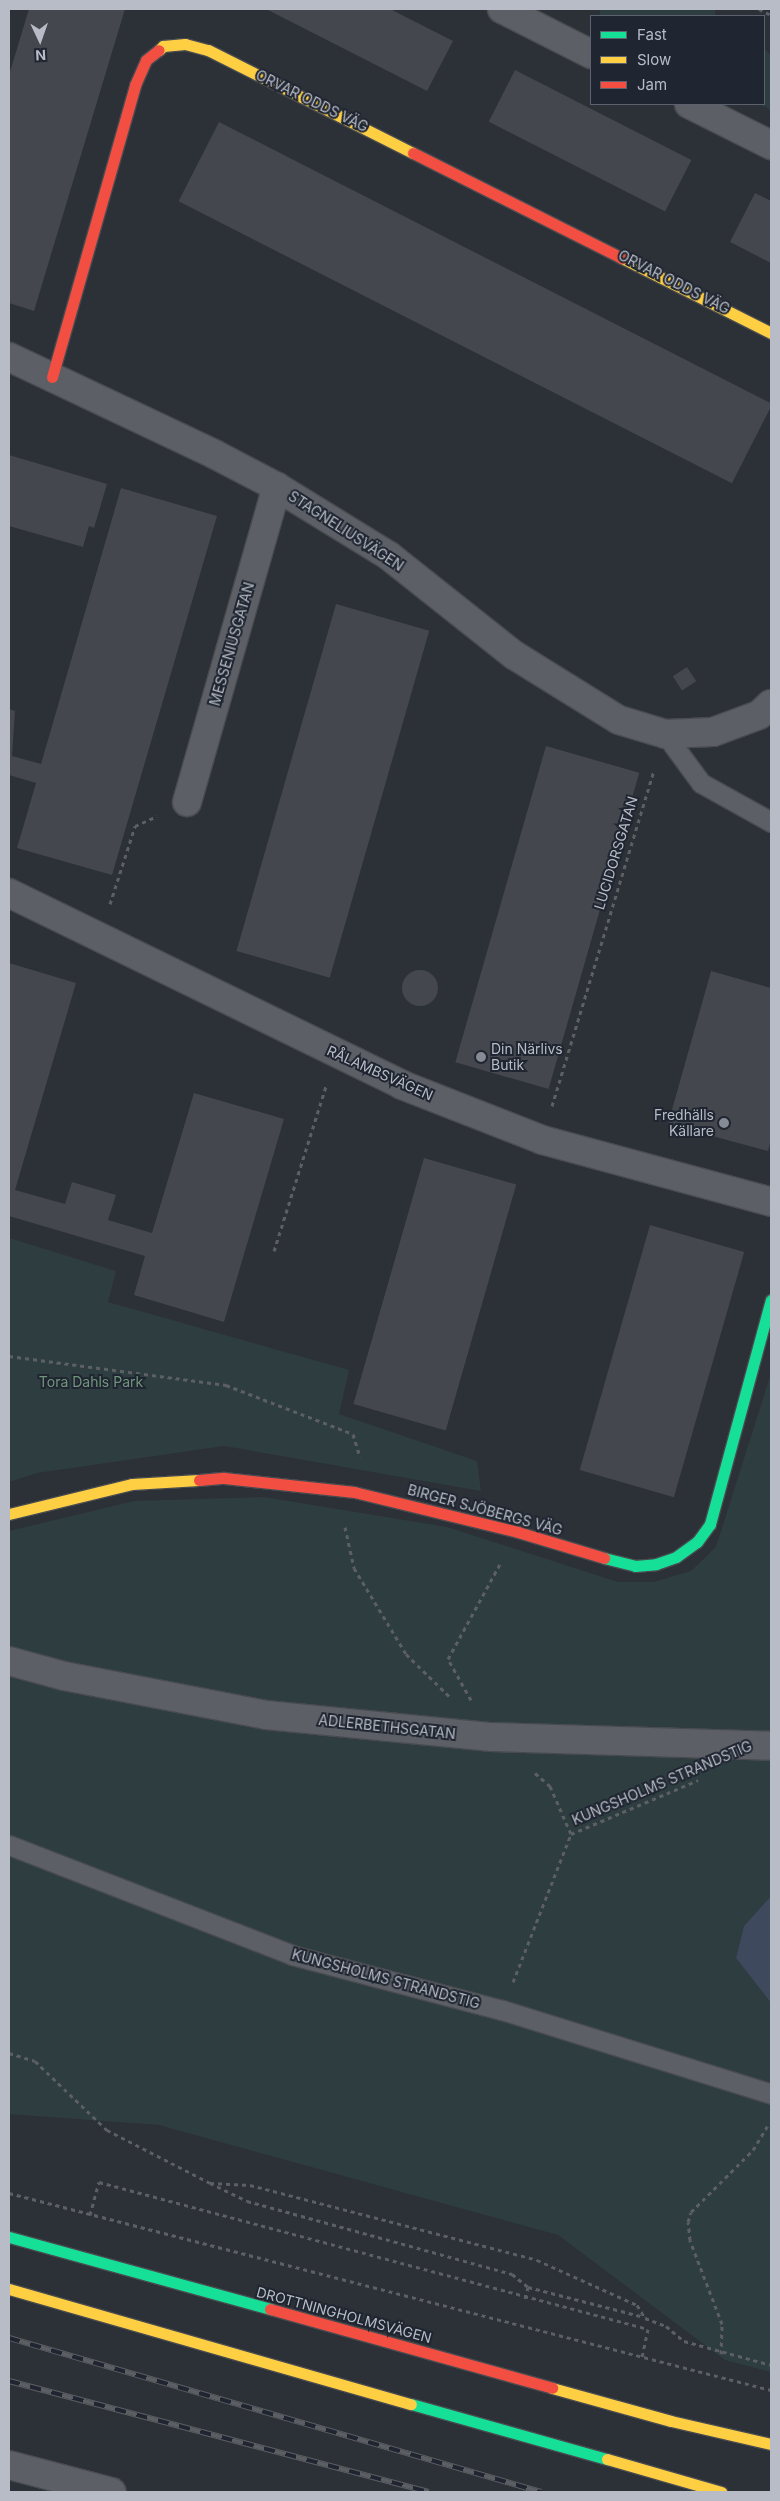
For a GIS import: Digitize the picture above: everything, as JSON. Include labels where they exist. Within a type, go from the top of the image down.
[{"type":"street","points":[[502,9],[590,53]]},
{"type":"street","name":"ORVAR ODDS VÄG","points":[[52,377],[135,85],[146,60],[163,46],[185,44],[208,50],[771,332]]},
{"type":"street","points":[[691,105],[771,145]]},
{"type":"street","name":"STAGNELIUSVÄGEN","points":[[9,358],[52,377],[277,487],[390,556],[514,655],[619,720],[665,734]]},
{"type":"street","name":"MESSENIUSGATAN","points":[[187,802],[277,487]]},
{"type":"street","points":[[665,734],[713,732],[759,715],[771,704]]},
{"type":"street","name":"RÅLAMBSVÄGEN","points":[[9,893],[334,1054],[402,1085],[542,1140],[771,1202]]},
{"type":"street","name":"BIRGER SJÖBERGS VÄG","points":[[9,1514],[141,1483],[224,1478],[354,1492],[518,1532],[635,1566],[656,1564],[676,1556],[697,1542],[710,1524],[771,1300]]},
{"type":"street","name":"ADLERBETHSGATAN","points":[[9,1661],[64,1676],[266,1714],[492,1737],[771,1746]]},
{"type":"street","name":"DROTTNINGHOLMSVÄGEN","points":[[9,2237],[671,2421],[771,2444]]},
{"type":"street","points":[[9,2290],[721,2492]]},
{"type":"street","points":[[9,2465],[111,2492]]},
{"type":"lane","points":[[665,734],[701,783],[771,822]]},
{"type":"lane","name":"KUNGSHOLMS STRANDSTIG","points":[[9,1844],[292,1955],[502,2010],[771,2094]]},
{"type":"path","points":[[759,9],[771,15]]},
{"type":"path","name":"LUCIDORSGATAN","points":[[556,1090],[665,734]]},
{"type":"path","points":[[120,879],[136,826]]},
{"type":"path","points":[[274,1251],[334,1054]]},
{"type":"path","points":[[9,1356],[226,1385],[353,1434],[362,1464]]},
{"type":"path","points":[[354,1492],[344,1520],[354,1568],[406,1654],[492,1737],[550,1786],[571,1834]]},
{"type":"path","points":[[492,1737],[448,1659],[518,1532]]},
{"type":"path","name":"KUNGSHOLMS STRANDSTIG","points":[[502,2010],[571,1834],[708,1776]]},
{"type":"path","points":[[9,2053],[35,2061],[107,2130],[248,2201],[512,2274],[528,2287],[645,2318],[666,2326],[684,2341],[721,2354],[771,2365]]},
{"type":"path","points":[[721,2354],[722,2324],[690,2240],[688,2222],[691,2212],[753,2150],[769,2125]]},
{"type":"path","points":[[90,2216],[99,2182],[524,2299],[648,2329],[642,2358]]},
{"type":"path","points":[[210,2183],[250,2185],[537,2260],[637,2306],[645,2318]]},
{"type":"path","points":[[9,2192],[90,2216],[771,2390]]},
{"type":"path","points":[[524,2299],[528,2287]]},
{"type":"green space","points":[[600,9],[715,9],[715,15],[600,15]]},
{"type":"green space","points":[[765,50],[771,55],[771,110],[762,105],[765,105]]},
{"type":"green space","name":"Tora Dahls Park","points":[[9,1238],[116,1271],[108,1302],[349,1370],[339,1414],[477,1461],[481,1491],[224,1446],[37,1473],[9,1482]]},
{"type":"green space","points":[[771,1373],[771,1896],[744,1926],[736,1958],[771,2003],[771,2372],[725,2360],[558,2235],[159,2125],[9,2114],[9,1531],[134,1501],[264,1497],[447,1527],[618,1582],[654,1582],[691,1571],[716,1547]]},
{"type":"water","points":[[771,1896],[771,2003],[736,1958],[744,1926]]},
{"type":"building","points":[[29,9],[125,9],[34,311],[9,303],[9,75]]},
{"type":"building","points":[[266,9],[390,9],[453,41],[427,91]]},
{"type":"building","points":[[515,70],[691,160],[665,212],[489,122]]},
{"type":"building","points":[[219,122],[771,403],[732,483],[179,201]]},
{"type":"building","points":[[755,193],[771,201],[771,263],[730,242]]},
{"type":"building","points":[[9,455],[107,484],[94,528],[89,526],[83,547],[9,526]]},
{"type":"building","points":[[121,488],[217,516],[112,875],[17,848],[36,783],[9,775],[9,709],[15,711],[12,756],[41,764]]},
{"type":"building","points":[[336,604],[429,631],[330,978],[236,951]]},
{"type":"building","points":[[687,667],[696,681],[682,691],[673,676]]},
{"type":"building","points":[[546,746],[639,773],[549,1089],[455,1062]]},
{"type":"building","points":[[9,963],[76,983],[15,1190],[65,1204],[72,1182],[116,1195],[108,1220],[152,1233],[194,1093],[284,1119],[224,1322],[134,1295],[145,1256],[9,1216]]},
{"type":"building","points":[[420,970],[427,971],[433,975],[437,981],[437,995],[433,1001],[427,1005],[420,1006],[413,1005],[407,1001],[403,995],[402,988],[403,981],[407,975],[413,971]]},
{"type":"building","points":[[711,971],[771,988],[771,1140],[768,1151],[668,1124]]},
{"type":"building","points":[[424,1158],[516,1184],[446,1431],[353,1404]]},
{"type":"building","points":[[650,1225],[744,1252],[674,1497],[580,1470]]},
{"type":"railway","points":[[9,2338],[541,2492]]},
{"type":"railway","points":[[9,2381],[429,2492]]},
{"type":"traffic: fast","points":[[604,1558],[635,1566],[656,1564],[676,1557],[697,1542],[710,1524],[771,1300]]},
{"type":"traffic: fast","points":[[9,2237],[270,2309]]},
{"type":"traffic: fast","points":[[411,2404],[607,2459]]},
{"type":"traffic: slow","points":[[159,50],[163,46],[185,44],[208,50],[413,153]]},
{"type":"traffic: slow","points":[[622,258],[771,333]]},
{"type":"traffic: slow","points":[[9,1514],[132,1484],[199,1480]]},
{"type":"traffic: slow","points":[[9,2289],[411,2404]]},
{"type":"traffic: slow","points":[[552,2388],[671,2421],[771,2444]]},
{"type":"traffic: slow","points":[[607,2459],[721,2492]]},
{"type":"traffic: jam","points":[[52,377],[135,85],[146,60],[159,50]]},
{"type":"traffic: jam","points":[[413,153],[622,258]]},
{"type":"traffic: jam","points":[[199,1480],[224,1478],[354,1492],[518,1532],[604,1558]]},
{"type":"traffic: jam","points":[[270,2309],[552,2388]]},
{"type":"place","name":"Din Närlivs Butik","points":[[481,1057]]},
{"type":"place","name":"Fredhälls Källare","points":[[724,1123]]}]
